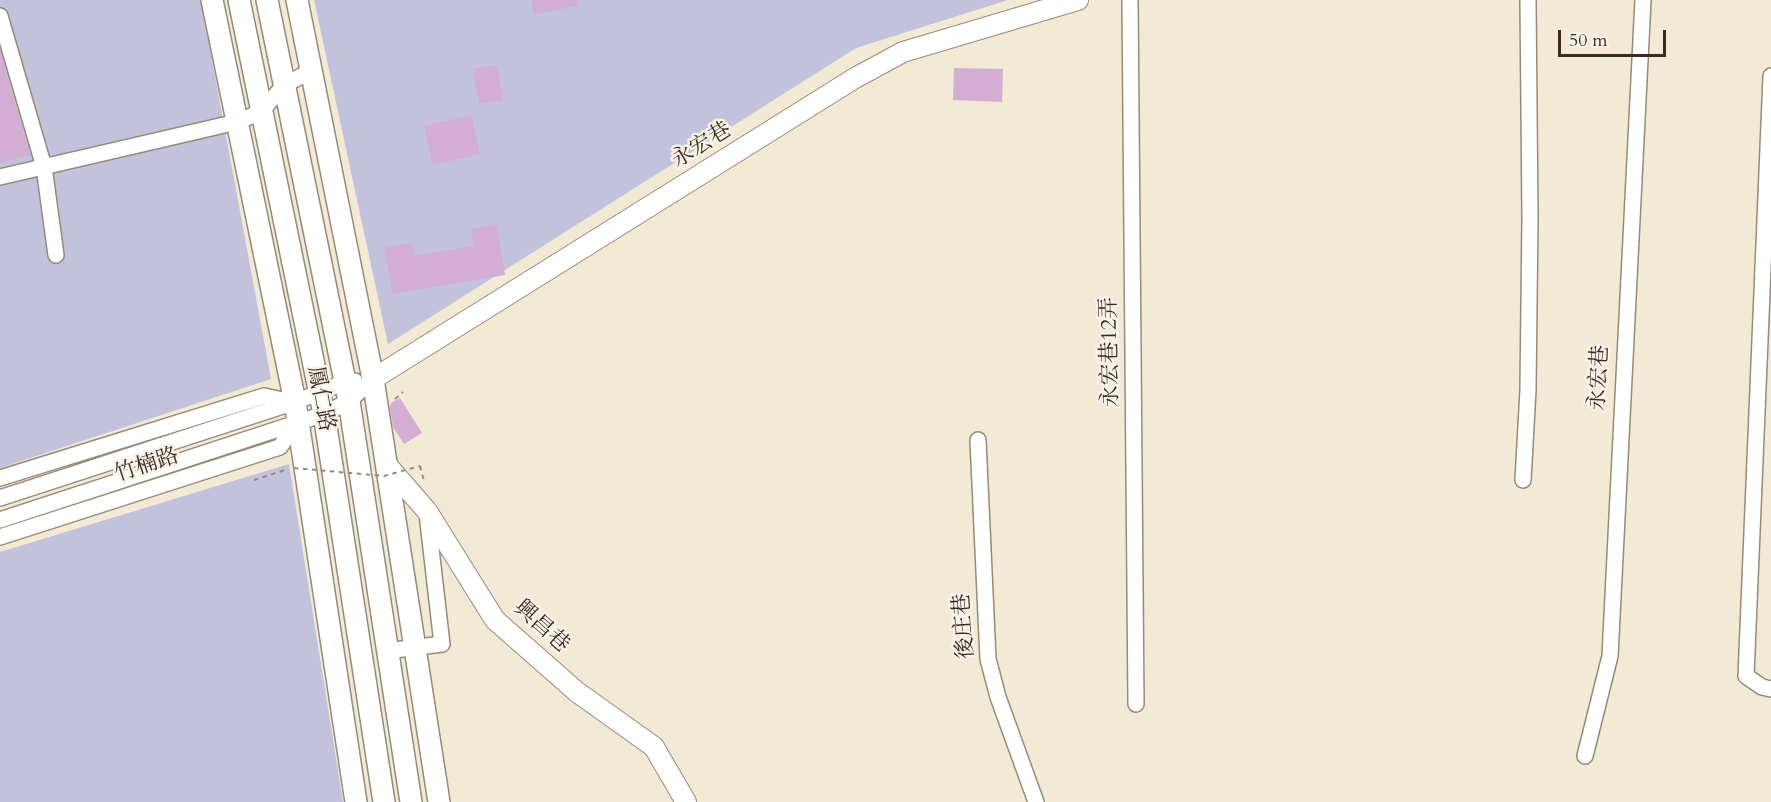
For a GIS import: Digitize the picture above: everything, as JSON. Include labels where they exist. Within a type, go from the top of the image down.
[{"type":"main road","name":"鳳仁路","points":[[212,0],[296,412],[356,802]]},
{"type":"main road","name":"鳳仁路","points":[[239,0],[320,391],[384,802]]},
{"type":"main road","name":"鳳仁路","points":[[267,0],[347,391],[411,802]]},
{"type":"main road","points":[[297,0],[373,379],[439,802]]},
{"type":"street","name":"永宏巷","points":[[373,379],[855,78],[903,52],[1078,0]]},
{"type":"street","name":"永宏巷12弄","points":[[1130,0],[1136,704]]},
{"type":"street","points":[[1523,480],[1528,390],[1528,0]]},
{"type":"street","name":"永宏巷","points":[[1585,756],[1610,657],[1643,0]]},
{"type":"street","points":[[0,16],[44,167],[56,255]]},
{"type":"street","points":[[0,177],[237,122],[261,112],[284,85],[311,71]]},
{"type":"street","points":[[1771,76],[1746,676],[1762,687],[1771,689]]},
{"type":"street","name":"竹楠路","points":[[0,498],[296,412],[324,414],[347,391],[373,379]]},
{"type":"street","name":"竹楠路","points":[[0,520],[296,412],[320,391],[347,391]]},
{"type":"street","name":"竹楠路","points":[[0,478],[264,396],[296,412]]},
{"type":"street","name":"竹楠路","points":[[0,537],[280,447],[296,412]]},
{"type":"street","name":"後庄巷","points":[[978,440],[988,659],[998,697],[1036,802]]},
{"type":"street","name":"興昌巷","points":[[387,465],[427,511],[495,620],[577,692],[654,747],[686,802]]},
{"type":"street","points":[[387,651],[442,644],[427,511]]},
{"type":"path","points":[[387,406],[403,392]]},
{"type":"path","points":[[408,463],[413,472]]},
{"type":"path","points":[[254,480],[294,468],[384,476],[420,466]]},
{"type":"shaded area","points":[[0,0],[201,0],[271,379],[0,468]]},
{"type":"shaded area","points":[[314,0],[1008,0],[856,48],[388,344]]},
{"type":"shaded area","points":[[289,464],[343,802],[0,802],[0,552]]},
{"type":"building","points":[[531,0],[577,0],[578,6],[534,14]]},
{"type":"building","points":[[0,51],[30,155],[0,163]]},
{"type":"building","points":[[497,65],[503,100],[479,104],[473,69]]},
{"type":"building","points":[[954,68],[1003,69],[1002,102],[953,100]]},
{"type":"building","points":[[471,115],[480,154],[433,165],[424,126]]},
{"type":"building","points":[[496,224],[505,275],[393,294],[384,248],[412,243],[414,256],[474,246],[471,229]]},
{"type":"building","points":[[400,398],[422,433],[404,444],[393,427],[390,408],[391,403]]}]
